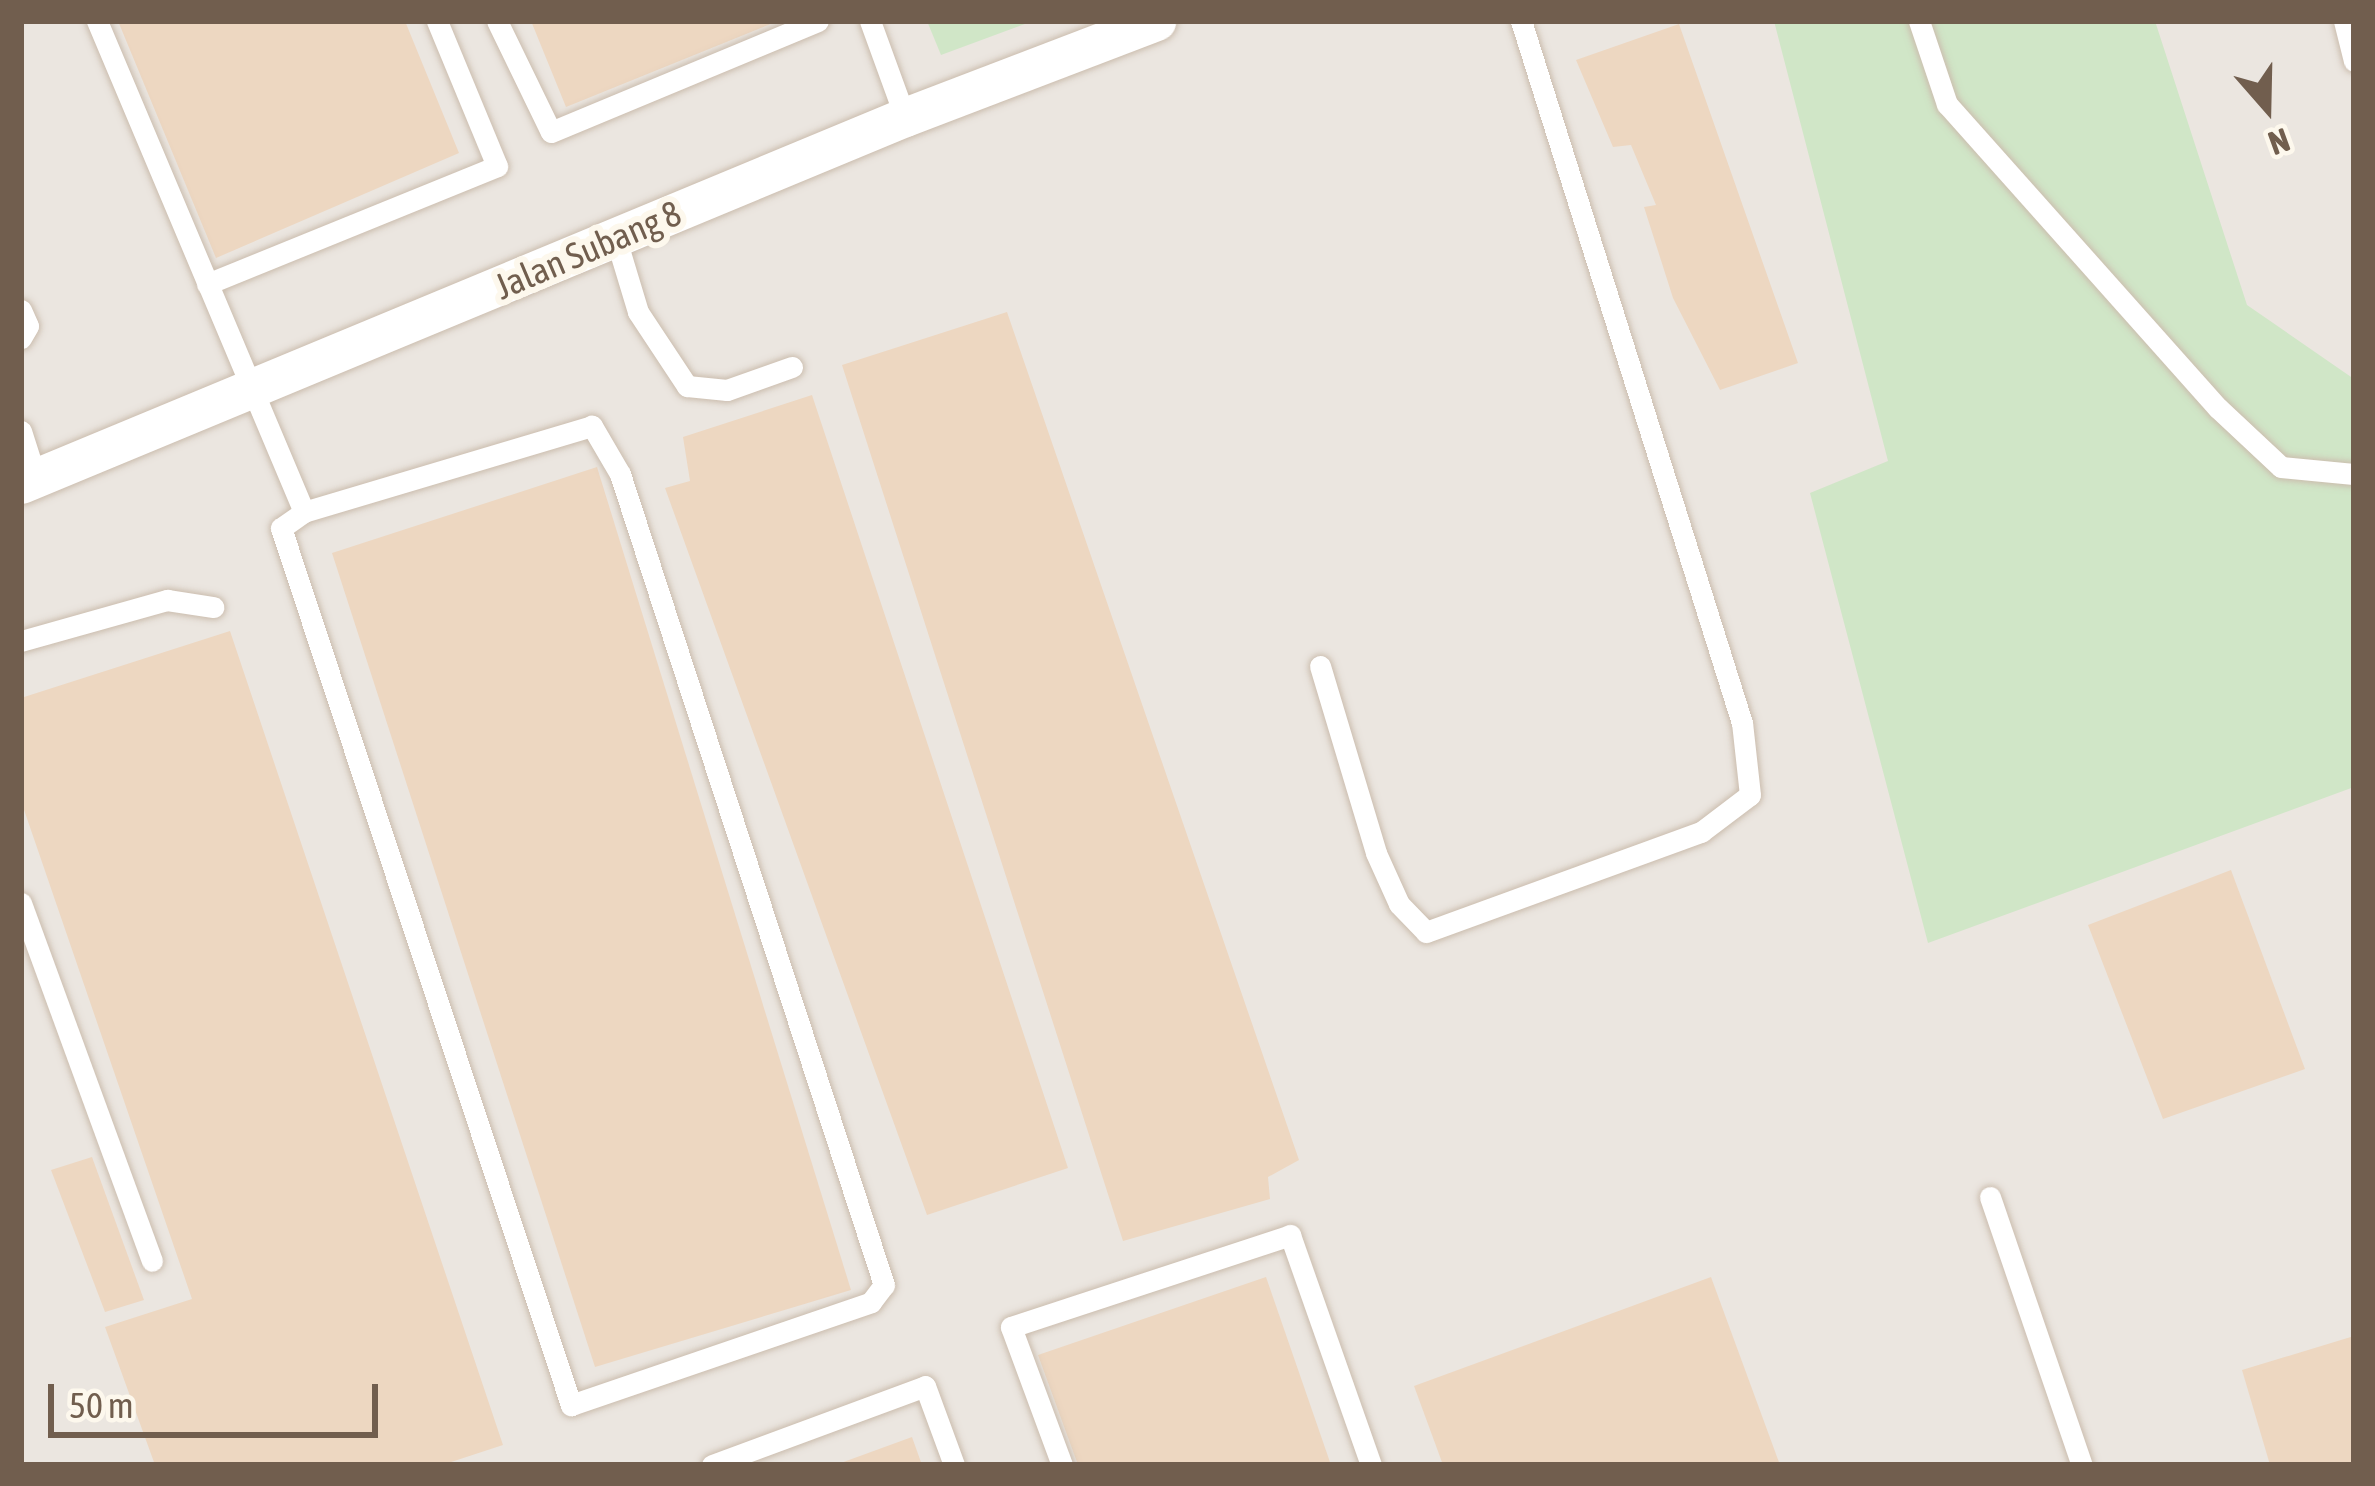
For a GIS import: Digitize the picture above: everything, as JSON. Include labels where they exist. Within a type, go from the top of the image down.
[{"type":"street","name":"Jalan Subang 8","points":[[28,481],[905,117],[1156,21]]},
{"type":"lane","points":[[97,21],[304,512]]},
{"type":"lane","points":[[206,284],[497,166],[437,21]]},
{"type":"lane","points":[[497,21],[551,132],[818,21]]},
{"type":"lane","points":[[871,21],[905,117]]},
{"type":"lane","points":[[1320,666],[1376,853],[1399,904],[1426,932],[1701,832],[1750,795],[1742,723],[1520,21]]},
{"type":"lane","points":[[1919,21],[1947,104],[2218,407],[2282,467],[2354,474]]},
{"type":"lane","points":[[2344,21],[2354,61]]},
{"type":"lane","points":[[616,239],[638,311],[687,386],[727,390],[792,367]]},
{"type":"lane","points":[[21,310],[28,326],[21,338]]},
{"type":"lane","points":[[592,426],[620,473],[884,1285],[871,1302],[571,1405],[281,528],[304,512],[592,426]]},
{"type":"lane","points":[[21,431],[28,481]]},
{"type":"lane","points":[[21,641],[167,600],[213,607]]},
{"type":"lane","points":[[21,903],[152,1261]]},
{"type":"lane","points":[[1990,1197],[2082,1465]]},
{"type":"lane","points":[[1062,1465],[1011,1328],[1290,1235],[1371,1465]]},
{"type":"lane","points":[[712,1465],[925,1386],[954,1465]]},
{"type":"shaded area","points":[[21,21],[2354,21],[2354,1465],[21,1465]]},
{"type":"green space","points":[[927,21],[1033,21],[941,55]]},
{"type":"green space","points":[[1774,21],[2155,21],[2247,305],[2354,379],[2354,787],[1928,943],[1810,493],[1888,461]]},
{"type":"building","points":[[118,21],[405,21],[459,153],[216,258]]},
{"type":"building","points":[[531,21],[778,21],[566,107]]},
{"type":"building","points":[[1679,24],[1798,363],[1720,390],[1673,298],[1644,207],[1656,205],[1631,145],[1613,147],[1576,60]]},
{"type":"building","points":[[1007,312],[1299,1160],[1268,1177],[1270,1199],[1123,1241],[842,365]]},
{"type":"building","points":[[812,395],[1068,1168],[927,1215],[665,488],[690,481],[683,437]]},
{"type":"building","points":[[597,467],[851,1290],[595,1367],[332,553]]},
{"type":"building","points":[[230,631],[503,1445],[442,1465],[155,1465],[105,1327],[192,1299],[21,801],[21,698]]},
{"type":"building","points":[[2231,870],[2305,1069],[2163,1119],[2088,925]]},
{"type":"building","points":[[92,1157],[144,1300],[105,1312],[51,1170]]},
{"type":"building","points":[[1266,1277],[1331,1465],[1078,1465],[1038,1355]]},
{"type":"building","points":[[1711,1277],[1780,1465],[1443,1465],[1414,1386]]},
{"type":"building","points":[[2354,1336],[2354,1465],[2270,1465],[2242,1370]]},
{"type":"building","points":[[912,1437],[922,1465],[838,1465],[838,1464]]}]
